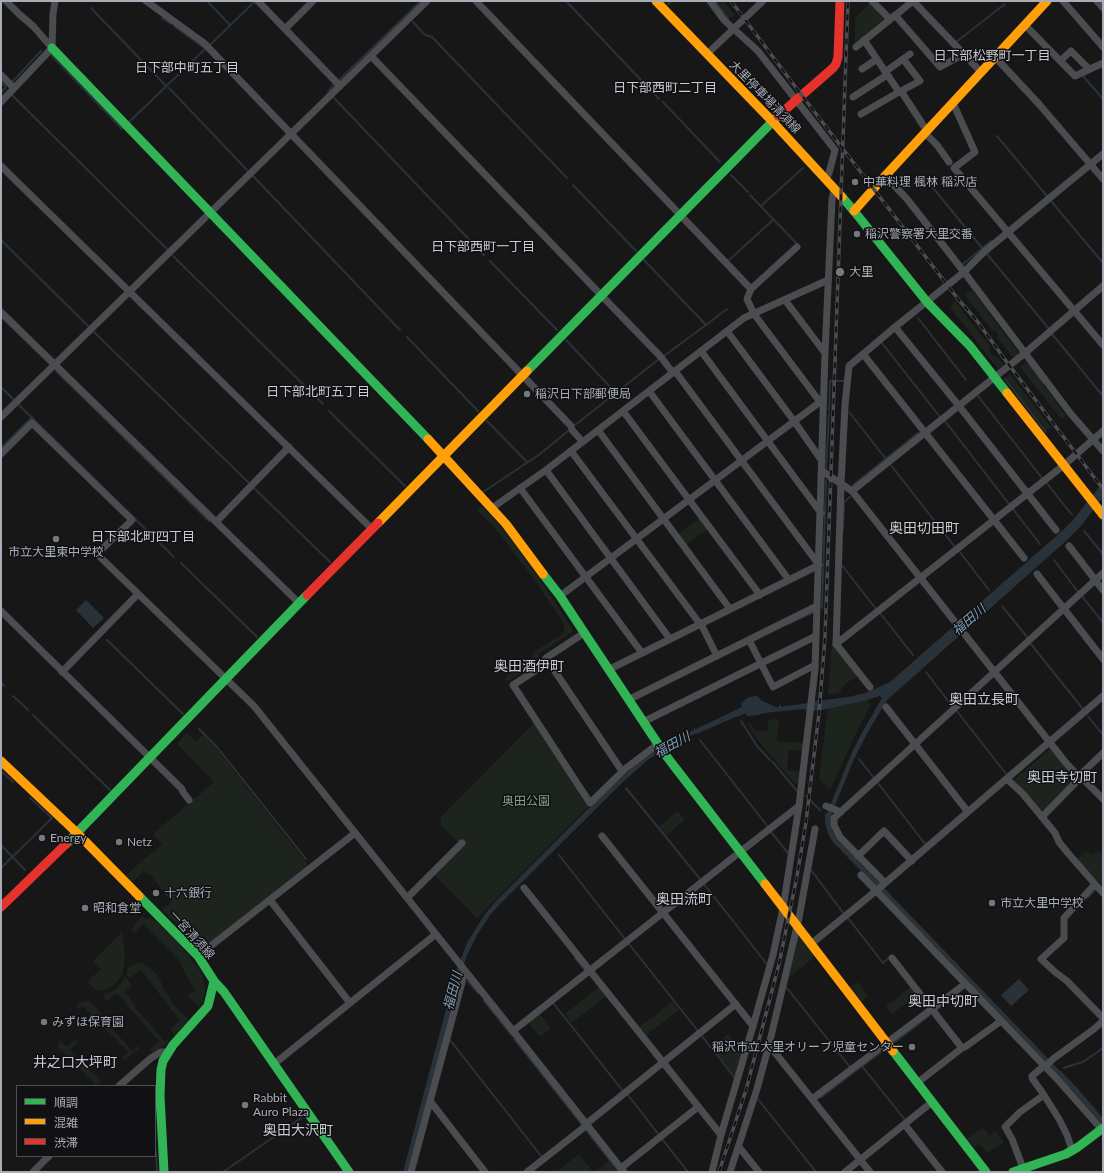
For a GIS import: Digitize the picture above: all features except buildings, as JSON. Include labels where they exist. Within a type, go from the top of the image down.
[{"type":"street","points":[[6,1],[34,27],[52,48],[211,212],[506,524],[560,596],[664,753],[986,1172]]},
{"type":"street","points":[[1,102],[52,48],[55,1]]},
{"type":"street","points":[[146,1],[204,43],[571,426],[572,430],[583,442]]},
{"type":"street","points":[[259,1],[340,86]]},
{"type":"street","points":[[285,29],[313,1]]},
{"type":"street","points":[[1,417],[427,1]]},
{"type":"street","points":[[476,1],[751,288]]},
{"type":"street","name":"大里停車場清須線","points":[[656,1],[772,121],[854,211],[927,302],[970,346],[1100,512]]},
{"type":"street","points":[[710,1],[724,20],[758,50],[835,150],[830,173],[826,179]]},
{"type":"street","points":[[707,54],[763,1]]},
{"type":"street","points":[[1,907],[77,833],[225,678],[772,121],[833,68],[836,64],[839,47],[840,1]]},
{"type":"street","points":[[872,1],[893,17],[940,67],[964,54]]},
{"type":"street","points":[[856,46],[913,1],[981,72]]},
{"type":"street","points":[[1063,1],[1103,47]]},
{"type":"street","points":[[1097,1],[1103,8]]},
{"type":"street","points":[[854,211],[1025,25],[1042,2]]},
{"type":"street","points":[[1025,25],[1075,76],[1089,69],[1102,66]]},
{"type":"street","points":[[864,40],[926,132],[949,162]]},
{"type":"street","points":[[1060,61],[1071,51],[1089,69]]},
{"type":"street","points":[[853,97],[886,74],[910,54]]},
{"type":"street","points":[[371,56],[600,295],[661,356],[742,461],[819,565]]},
{"type":"street","points":[[995,57],[1038,103],[1103,179]]},
{"type":"street","points":[[862,69],[877,59]]},
{"type":"street","points":[[861,114],[920,81],[903,59]]},
{"type":"street","points":[[1,76],[14,88]]},
{"type":"street","points":[[952,103],[975,152],[954,168],[1103,345]]},
{"type":"street","points":[[870,687],[836,644],[841,484],[845,405],[849,366],[964,272],[984,252],[1103,154]]},
{"type":"street","points":[[1,166],[372,528]]},
{"type":"street","points":[[886,176],[904,196],[964,272],[1071,414],[1103,451]]},
{"type":"street","points":[[712,1172],[721,1135],[773,955],[783,908],[799,806],[816,665],[822,471],[822,402],[832,200],[834,189]]},
{"type":"street","points":[[797,247],[751,288],[747,299],[754,314],[822,402]]},
{"type":"street","points":[[492,508],[546,470],[744,318],[828,280]]},
{"type":"street","points":[[852,491],[1025,354],[1103,286]]},
{"type":"street","points":[[785,300],[825,354]]},
{"type":"street","points":[[1,312],[299,603]]},
{"type":"street","points":[[895,327],[1056,530]]},
{"type":"street","points":[[727,331],[822,461]]},
{"type":"street","points":[[701,351],[821,513]]},
{"type":"street","points":[[863,354],[1024,558]]},
{"type":"street","points":[[649,391],[789,580]]},
{"type":"street","points":[[560,596],[794,421],[822,402]]},
{"type":"street","points":[[623,411],[760,595]]},
{"type":"street","points":[[1,454],[32,423],[132,520],[97,554],[254,706],[465,970],[622,1170],[698,1106]]},
{"type":"street","points":[[598,430],[730,609]]},
{"type":"street","points":[[836,644],[1064,465],[1103,431]]},
{"type":"street","points":[[216,522],[289,447]]},
{"type":"street","points":[[571,451],[701,624],[717,656]]},
{"type":"street","points":[[546,470],[670,639]]},
{"type":"street","points":[[822,471],[852,491],[1066,763],[1101,794]]},
{"type":"street","points":[[520,488],[642,653]]},
{"type":"street","points":[[1069,546],[1103,590]]},
{"type":"street","points":[[608,670],[819,565]]},
{"type":"street","points":[[884,884],[840,837],[834,825],[832,809],[915,744],[1103,573]]},
{"type":"street","points":[[1037,574],[1103,659]]},
{"type":"street","points":[[62,672],[138,594]]},
{"type":"street","points":[[628,700],[818,606]]},
{"type":"street","points":[[1,611],[182,789],[189,800]]},
{"type":"street","points":[[584,633],[546,658],[622,771]]},
{"type":"street","points":[[643,722],[816,636]]},
{"type":"street","points":[[749,640],[773,686],[816,665]]},
{"type":"street","points":[[549,662],[513,685],[590,803],[622,771],[658,744]]},
{"type":"street","points":[[811,944],[912,861],[1103,696]]},
{"type":"street","points":[[886,708],[968,812]]},
{"type":"street","points":[[1042,817],[1103,753]]},
{"type":"street","name":"一宮清須線","points":[[1,761],[77,833],[198,956],[214,981],[224,992],[349,1172]]},
{"type":"street","points":[[1007,779],[1023,794],[1055,833],[1059,842],[1067,852],[1103,893]]},
{"type":"street","points":[[514,1032],[799,806]]},
{"type":"street","points":[[730,1172],[757,1089],[769,1045],[797,926],[815,829]]},
{"type":"street","points":[[858,856],[884,831],[912,861]]},
{"type":"street","points":[[198,956],[355,833]]},
{"type":"street","points":[[602,836],[753,1026]]},
{"type":"street","points":[[407,898],[462,843]]},
{"type":"street","points":[[861,875],[1045,1066],[1103,1129],[1072,1150],[1040,1168],[1023,1168],[1013,1172]]},
{"type":"street","points":[[1095,884],[1064,918],[1064,938],[1041,959],[1054,972],[1067,981],[1103,1018]]},
{"type":"street","points":[[524,888],[721,1135]]},
{"type":"street","points":[[270,900],[350,1003]]},
{"type":"street","points":[[274,1064],[436,934]]},
{"type":"street","points":[[892,958],[962,1048]]},
{"type":"street","points":[[411,1172],[465,970]]},
{"type":"street","points":[[164,1172],[160,1096],[161,1070],[163,1061],[168,1052],[208,1006],[214,981]]},
{"type":"street","points":[[812,1099],[965,984]]},
{"type":"street","points":[[527,1172],[736,1004]]},
{"type":"street","points":[[918,1083],[962,1048],[1001,1021]]},
{"type":"street","points":[[1072,1150],[1059,1119],[1032,1076],[1103,1021]]},
{"type":"street","points":[[769,1045],[870,1172]]},
{"type":"street","points":[[120,1085],[151,1058],[162,1052],[168,1052]]},
{"type":"street","points":[[1023,1168],[1012,1139],[1005,1127],[1020,1112],[1044,1096]]},
{"type":"street","points":[[430,1101],[486,1172]]},
{"type":"street","points":[[845,1172],[932,1102]]},
{"type":"street","points":[[905,1125],[942,1172]]},
{"type":"street","points":[[739,1147],[759,1172]]},
{"type":"street","points":[[33,1172],[48,1157]]},
{"type":"green space","points":[[716,1],[724,1],[735,16],[729,18]]},
{"type":"green space","points":[[870,3],[887,19],[855,44],[855,18]]},
{"type":"green space","points":[[972,290],[1019,353],[1013,358],[997,337],[999,335],[995,331],[993,332],[964,294]]},
{"type":"green space","points":[[955,301],[991,348],[989,350],[993,356],[996,355],[1004,365],[998,369],[970,333],[971,332],[950,307]]},
{"type":"green space","points":[[1026,362],[1066,415],[1061,419],[1020,367]]},
{"type":"green space","points":[[1010,374],[1051,427],[1047,431],[1005,378]]},
{"type":"green space","points":[[481,506],[503,529],[541,581],[573,630],[539,654],[537,663],[508,681],[505,680],[508,675],[531,660],[534,652],[561,635],[565,630],[563,622],[538,585],[499,533],[478,511]]},
{"type":"green space","points":[[700,518],[708,529],[686,545],[678,534]]},
{"type":"green space","points":[[832,643],[858,676],[845,684],[838,694],[828,694]]},
{"type":"green space","points":[[868,699],[869,704],[872,703],[858,729],[830,790],[819,779],[828,707]]},
{"type":"green space","points":[[779,719],[777,741],[803,743],[803,751],[789,750],[787,770],[801,772],[799,783],[795,784],[760,743],[747,723],[750,723],[756,732],[769,730],[767,720]]},
{"type":"green space","name":"奥田公園","points":[[535,722],[588,807],[477,918],[434,875],[462,847],[441,825],[441,817]]},
{"type":"green space","points":[[187,733],[196,741],[203,735],[215,747],[308,865],[200,951],[178,925],[162,910],[171,902],[150,874],[148,875],[144,871],[132,882],[126,875],[162,844],[153,834],[214,782],[177,744]]},
{"type":"green space","points":[[1051,748],[1075,776],[1076,780],[1045,810],[1043,809],[1041,811],[1014,780]]},
{"type":"green space","points":[[678,811],[685,820],[666,835],[659,826]]},
{"type":"green space","points":[[1099,850],[1103,854],[1103,886],[1077,859],[1086,851],[1091,855]]},
{"type":"green space","points":[[143,916],[146,919],[151,918],[156,921],[181,946],[202,973],[205,989],[203,1001],[199,1007],[187,995],[195,991],[178,959],[143,924],[134,933],[131,930]]},
{"type":"green space","points":[[122,932],[125,953],[122,976],[114,985],[102,991],[95,989],[87,982],[101,969],[93,961]]},
{"type":"green space","points":[[799,934],[816,956],[788,978],[796,936]]},
{"type":"green space","points":[[142,962],[157,974],[164,990],[173,1004],[189,1020],[175,1035],[170,1029],[180,1021],[141,970],[130,978],[126,974],[128,967]]},
{"type":"green space","points":[[125,976],[131,984],[131,987],[125,992],[135,1007],[164,1041],[169,1041],[166,1045],[153,1053],[150,1049],[159,1042],[117,993],[107,1001],[104,998],[103,994],[115,990]]},
{"type":"green space","points":[[858,982],[868,996],[860,1003],[849,988]]},
{"type":"green space","points":[[912,986],[918,994],[892,1014],[886,1006]]},
{"type":"green space","points":[[599,987],[606,996],[572,1023],[565,1014]]},
{"type":"green space","points":[[89,1001],[133,1051],[138,1046],[140,1048],[124,1061],[122,1058],[128,1052],[83,1006],[80,1009],[76,1006],[80,1002]]},
{"type":"green space","points":[[673,1001],[679,1010],[645,1036],[638,1028]]},
{"type":"green space","points":[[540,1014],[551,1028],[540,1037],[529,1023]]},
{"type":"green space","points":[[728,1034],[742,1053],[736,1077],[712,1047]]},
{"type":"green space","points":[[75,1039],[78,1042],[70,1050],[101,1081],[97,1085],[92,1085],[94,1083],[58,1047],[60,1040],[67,1047]]},
{"type":"green space","points":[[983,1127],[989,1136],[996,1131],[1004,1142],[987,1153],[979,1144],[974,1147],[967,1139]]},
{"type":"green space","points":[[579,1154],[593,1172],[556,1172]]},
{"type":"green space","points":[[609,1161],[618,1172],[595,1172]]},
{"type":"water","name":"福田川","points":[[1103,482],[1103,497],[1081,526],[887,700],[854,759],[831,818],[832,830],[838,840],[1060,1071],[1062,1071],[1103,1118],[1103,1125],[1058,1075],[833,842],[829,836],[825,824],[825,814],[827,813],[853,750],[882,698],[880,696],[822,710],[808,711],[803,709],[747,716],[746,713],[675,743],[649,759],[625,780],[503,901],[490,915],[477,935],[467,955],[408,1172],[403,1172],[457,968],[468,941],[485,914],[497,900],[588,809],[635,765],[661,746],[694,730],[694,728],[696,729],[742,707],[741,703],[749,697],[757,696],[762,701],[776,707],[781,705],[781,707],[866,693],[890,682],[1062,531],[1073,520]]},
{"type":"water","points":[[86,600],[104,618],[93,628],[76,610]]},
{"type":"water","points":[[1019,979],[1029,990],[1011,1006],[1001,995]]},
{"type":"waterway","points":[[207,1],[230,25]]},
{"type":"waterway","points":[[339,80],[421,1]]},
{"type":"waterway","points":[[566,1],[659,99]]},
{"type":"waterway","points":[[668,4],[672,1]]},
{"type":"waterway","points":[[715,1],[728,18]]},
{"type":"waterway","points":[[210,45],[254,2],[255,3]]},
{"type":"waterway","points":[[956,42],[1005,4]]},
{"type":"waterway","points":[[91,8],[166,86]]},
{"type":"waterway","points":[[162,18],[171,24]]},
{"type":"waterway","points":[[413,22],[425,35],[432,37],[567,178]]},
{"type":"waterway","points":[[174,26],[203,47]]},
{"type":"waterway","points":[[129,122],[205,49]]},
{"type":"waterway","points":[[12,82],[41,51]]},
{"type":"waterway","points":[[51,55],[122,129]]},
{"type":"waterway","points":[[1083,76],[1103,99]]},
{"type":"waterway","points":[[1,82],[6,87],[1,93]]},
{"type":"waterway","points":[[328,92],[334,84]]},
{"type":"waterway","points":[[169,88],[248,171]]},
{"type":"waterway","points":[[12,95],[167,249]]},
{"type":"waterway","points":[[334,98],[484,255]]},
{"type":"waterway","points":[[663,102],[720,162]]},
{"type":"waterway","points":[[997,136],[1047,196]]},
{"type":"waterway","points":[[761,206],[803,168]]},
{"type":"waterway","points":[[731,175],[748,192]]},
{"type":"waterway","points":[[253,176],[400,330]]},
{"type":"waterway","points":[[925,178],[983,249]]},
{"type":"waterway","points":[[573,185],[636,251]]},
{"type":"waterway","points":[[750,195],[798,245]]},
{"type":"waterway","points":[[1051,201],[1103,263]]},
{"type":"waterway","points":[[728,261],[773,220]]},
{"type":"waterway","points":[[1,240],[88,326]]},
{"type":"waterway","points":[[963,264],[991,241]]},
{"type":"waterway","points":[[987,254],[1049,329]]},
{"type":"waterway","points":[[173,256],[323,404]]},
{"type":"waterway","points":[[644,260],[706,325],[727,309]]},
{"type":"waterway","points":[[490,261],[557,330]]},
{"type":"waterway","points":[[1,317],[49,363]]},
{"type":"waterway","points":[[918,318],[966,380]]},
{"type":"waterway","points":[[664,356],[706,325]]},
{"type":"waterway","points":[[94,332],[249,483]]},
{"type":"waterway","points":[[1052,334],[1103,396]]},
{"type":"waterway","points":[[407,337],[478,411]]},
{"type":"waterway","points":[[566,340],[616,393]]},
{"type":"waterway","points":[[882,343],[940,417]]},
{"type":"waterway","points":[[575,425],[659,359]]},
{"type":"waterway","points":[[1027,361],[1043,383]]},
{"type":"waterway","points":[[56,371],[209,521]]},
{"type":"waterway","points":[[829,411],[830,381],[845,381],[845,379]]},
{"type":"waterway","points":[[1005,379],[1046,432]]},
{"type":"waterway","points":[[1,387],[13,399]]},
{"type":"waterway","points":[[978,396],[1042,478]]},
{"type":"waterway","points":[[19,405],[174,557]]},
{"type":"waterway","points":[[329,411],[405,486]]},
{"type":"waterway","points":[[849,412],[886,459]]},
{"type":"waterway","points":[[826,470],[829,414]]},
{"type":"waterway","points":[[1,448],[32,417]]},
{"type":"waterway","points":[[487,421],[527,462]]},
{"type":"waterway","points":[[945,421],[1009,504]]},
{"type":"waterway","points":[[483,492],[540,454],[568,431]]},
{"type":"waterway","points":[[853,485],[918,433]]},
{"type":"waterway","points":[[890,464],[955,547]]},
{"type":"waterway","points":[[822,608],[826,480]]},
{"type":"waterway","points":[[1046,482],[1072,515]]},
{"type":"waterway","points":[[254,488],[330,562]]},
{"type":"waterway","points":[[843,529],[844,502],[850,497]]},
{"type":"waterway","points":[[1013,509],[1040,544]]},
{"type":"waterway","points":[[1084,531],[1103,554]]},
{"type":"waterway","points":[[959,551],[989,590]]},
{"type":"waterway","points":[[1054,560],[1078,592]]},
{"type":"waterway","points":[[181,563],[257,637]]},
{"type":"waterway","points":[[841,564],[876,609]]},
{"type":"waterway","points":[[1082,596],[1103,623]]},
{"type":"waterway","points":[[1002,606],[1027,637]]},
{"type":"waterway","points":[[788,624],[814,612]]},
{"type":"waterway","points":[[880,613],[913,655]]},
{"type":"waterway","points":[[107,640],[183,714]]},
{"type":"waterway","points":[[1030,643],[1083,709]]},
{"type":"waterway","points":[[926,672],[952,706]]},
{"type":"waterway","points":[[1,683],[4,686]]},
{"type":"waterway","points":[[13,696],[28,710]]},
{"type":"waterway","points":[[956,710],[1007,775]]},
{"type":"waterway","points":[[33,715],[110,790]]},
{"type":"waterway","points":[[1088,716],[1103,735]]},
{"type":"waterway","points":[[741,721],[757,746],[770,760]]},
{"type":"waterway","points":[[199,729],[217,747],[306,859]]},
{"type":"waterway","points":[[700,740],[768,827]]},
{"type":"waterway","points":[[859,759],[874,778]]},
{"type":"waterway","points":[[772,761],[797,791]]},
{"type":"waterway","points":[[1,771],[13,782]]},
{"type":"waterway","points":[[877,782],[926,845]]},
{"type":"waterway","points":[[626,788],[700,879]]},
{"type":"waterway","points":[[806,796],[820,810]]},
{"type":"waterway","points":[[1,868],[52,818],[30,798]]},
{"type":"waterway","points":[[771,832],[788,853]]},
{"type":"waterway","points":[[1,845],[25,870]]},
{"type":"waterway","points":[[559,855],[625,939]]},
{"type":"waterway","points":[[811,870],[844,914]]},
{"type":"waterway","points":[[704,884],[766,963]]},
{"type":"waterway","points":[[1088,897],[1096,889]]},
{"type":"waterway","points":[[848,918],[883,963],[890,957]]},
{"type":"waterway","points":[[629,944],[698,1031]]},
{"type":"waterway","points":[[575,958],[585,970],[584,972]]},
{"type":"waterway","name":"福田川","points":[[468,981],[478,993]]},
{"type":"waterway","points":[[786,987],[850,1067]]},
{"type":"waterway","points":[[936,1010],[952,998]]},
{"type":"waterway","points":[[484,1001],[512,1036]]},
{"type":"waterway","points":[[554,1004],[623,1091]]},
{"type":"waterway","points":[[895,1042],[930,1015]]},
{"type":"waterway","points":[[702,1036],[735,1078]]},
{"type":"waterway","points":[[514,1039],[582,1126]]},
{"type":"waterway","points":[[450,1040],[542,1157]]},
{"type":"waterway","points":[[1064,1068],[1083,1062],[1103,1048]]},
{"type":"waterway","points":[[884,1050],[862,1066],[905,1120]]},
{"type":"waterway","points":[[820,1098],[862,1066]]},
{"type":"waterway","points":[[628,1095],[659,1135]]},
{"type":"waterway","points":[[757,1098],[816,1172]]},
{"type":"waterway","points":[[223,1172],[304,1116]]},
{"type":"waterway","points":[[585,1129],[619,1172]]},
{"type":"waterway","points":[[662,1139],[688,1172]]},
{"type":"waterway","points":[[156,1151],[157,1172]]},
{"type":"railway","points":[[731,1],[958,299],[977,321],[1103,489]]},
{"type":"railway","points":[[719,1172],[746,1090],[779,964],[797,876],[806,822],[819,713],[825,637],[848,1]]},
{"type":"traffic: fast","points":[[52,48],[428,439]]},
{"type":"traffic: fast","points":[[527,371],[778,116]]},
{"type":"traffic: fast","points":[[842,197],[927,302],[970,346],[1007,393]]},
{"type":"traffic: fast","points":[[543,574],[560,596],[664,753],[765,884]]},
{"type":"traffic: fast","points":[[66,844],[307,595]]},
{"type":"traffic: fast","points":[[139,896],[198,956],[214,981],[208,1006],[173,1045],[163,1061],[161,1070],[160,1096],[164,1172]]},
{"type":"traffic: fast","points":[[214,981],[224,992],[349,1172]]},
{"type":"traffic: fast","points":[[893,1051],[986,1172]]},
{"type":"traffic: fast","points":[[1013,1172],[1066,1154],[1103,1128]]},
{"type":"traffic: slow","points":[[656,1],[772,121],[842,197]]},
{"type":"traffic: slow","points":[[854,211],[1047,1]]},
{"type":"traffic: slow","points":[[378,523],[527,371]]},
{"type":"traffic: slow","points":[[1007,393],[1103,515]]},
{"type":"traffic: slow","points":[[428,439],[506,524],[543,574]]},
{"type":"traffic: slow","points":[[1,761],[77,833],[139,896]]},
{"type":"traffic: slow","points":[[765,884],[893,1051]]},
{"type":"traffic: jam","points":[[778,116],[836,64],[838,57],[840,1]]},
{"type":"traffic: jam","points":[[307,595],[378,523]]},
{"type":"traffic: jam","points":[[1,907],[66,844]]},
{"type":"place","name":"中華料理 楓林 稲沢店","points":[[855,182]]},
{"type":"place","name":"稲沢警察署大里交番","points":[[857,234]]},
{"type":"place","name":"大里","points":[[840,272]]},
{"type":"place","name":"稲沢日下部郵便局","points":[[527,394]]},
{"type":"place","name":"市立大里東中学校","points":[[56,539]]},
{"type":"place","name":"Energy","points":[[42,838]]},
{"type":"place","name":"Netz","points":[[119,842]]},
{"type":"place","name":"十六銀行","points":[[156,893]]},
{"type":"place","name":"市立大里中学校","points":[[992,903]]},
{"type":"place","name":"昭和食堂","points":[[85,908]]},
{"type":"place","name":"みずほ保育園","points":[[44,1022]]},
{"type":"place","name":"稲沢市立大里オリーブ児童センター","points":[[912,1047]]},
{"type":"place","name":"Rabbit Auro Plaza","points":[[245,1105]]},
{"type":"district","name":"日下部松野町一丁目","points":[[992,56]]},
{"type":"district","name":"日下部中町五丁目","points":[[187,68]]},
{"type":"district","name":"日下部西町二丁目","points":[[665,88]]},
{"type":"district","name":"日下部西町一丁目","points":[[483,247]]},
{"type":"district","name":"日下部北町五丁目","points":[[318,392]]},
{"type":"district","name":"奥田切田町","points":[[924,528]]},
{"type":"district","name":"日下部北町四丁目","points":[[143,537]]},
{"type":"district","name":"奥田酒伊町","points":[[529,666]]},
{"type":"district","name":"奥田立長町","points":[[984,699]]},
{"type":"district","name":"奥田寺切町","points":[[1062,777]]},
{"type":"district","name":"奥田流町","points":[[684,899]]},
{"type":"district","name":"奥田中切町","points":[[943,1001]]},
{"type":"district","name":"井之口大坪町","points":[[75,1062]]},
{"type":"district","name":"奥田大沢町","points":[[298,1130]]}]
